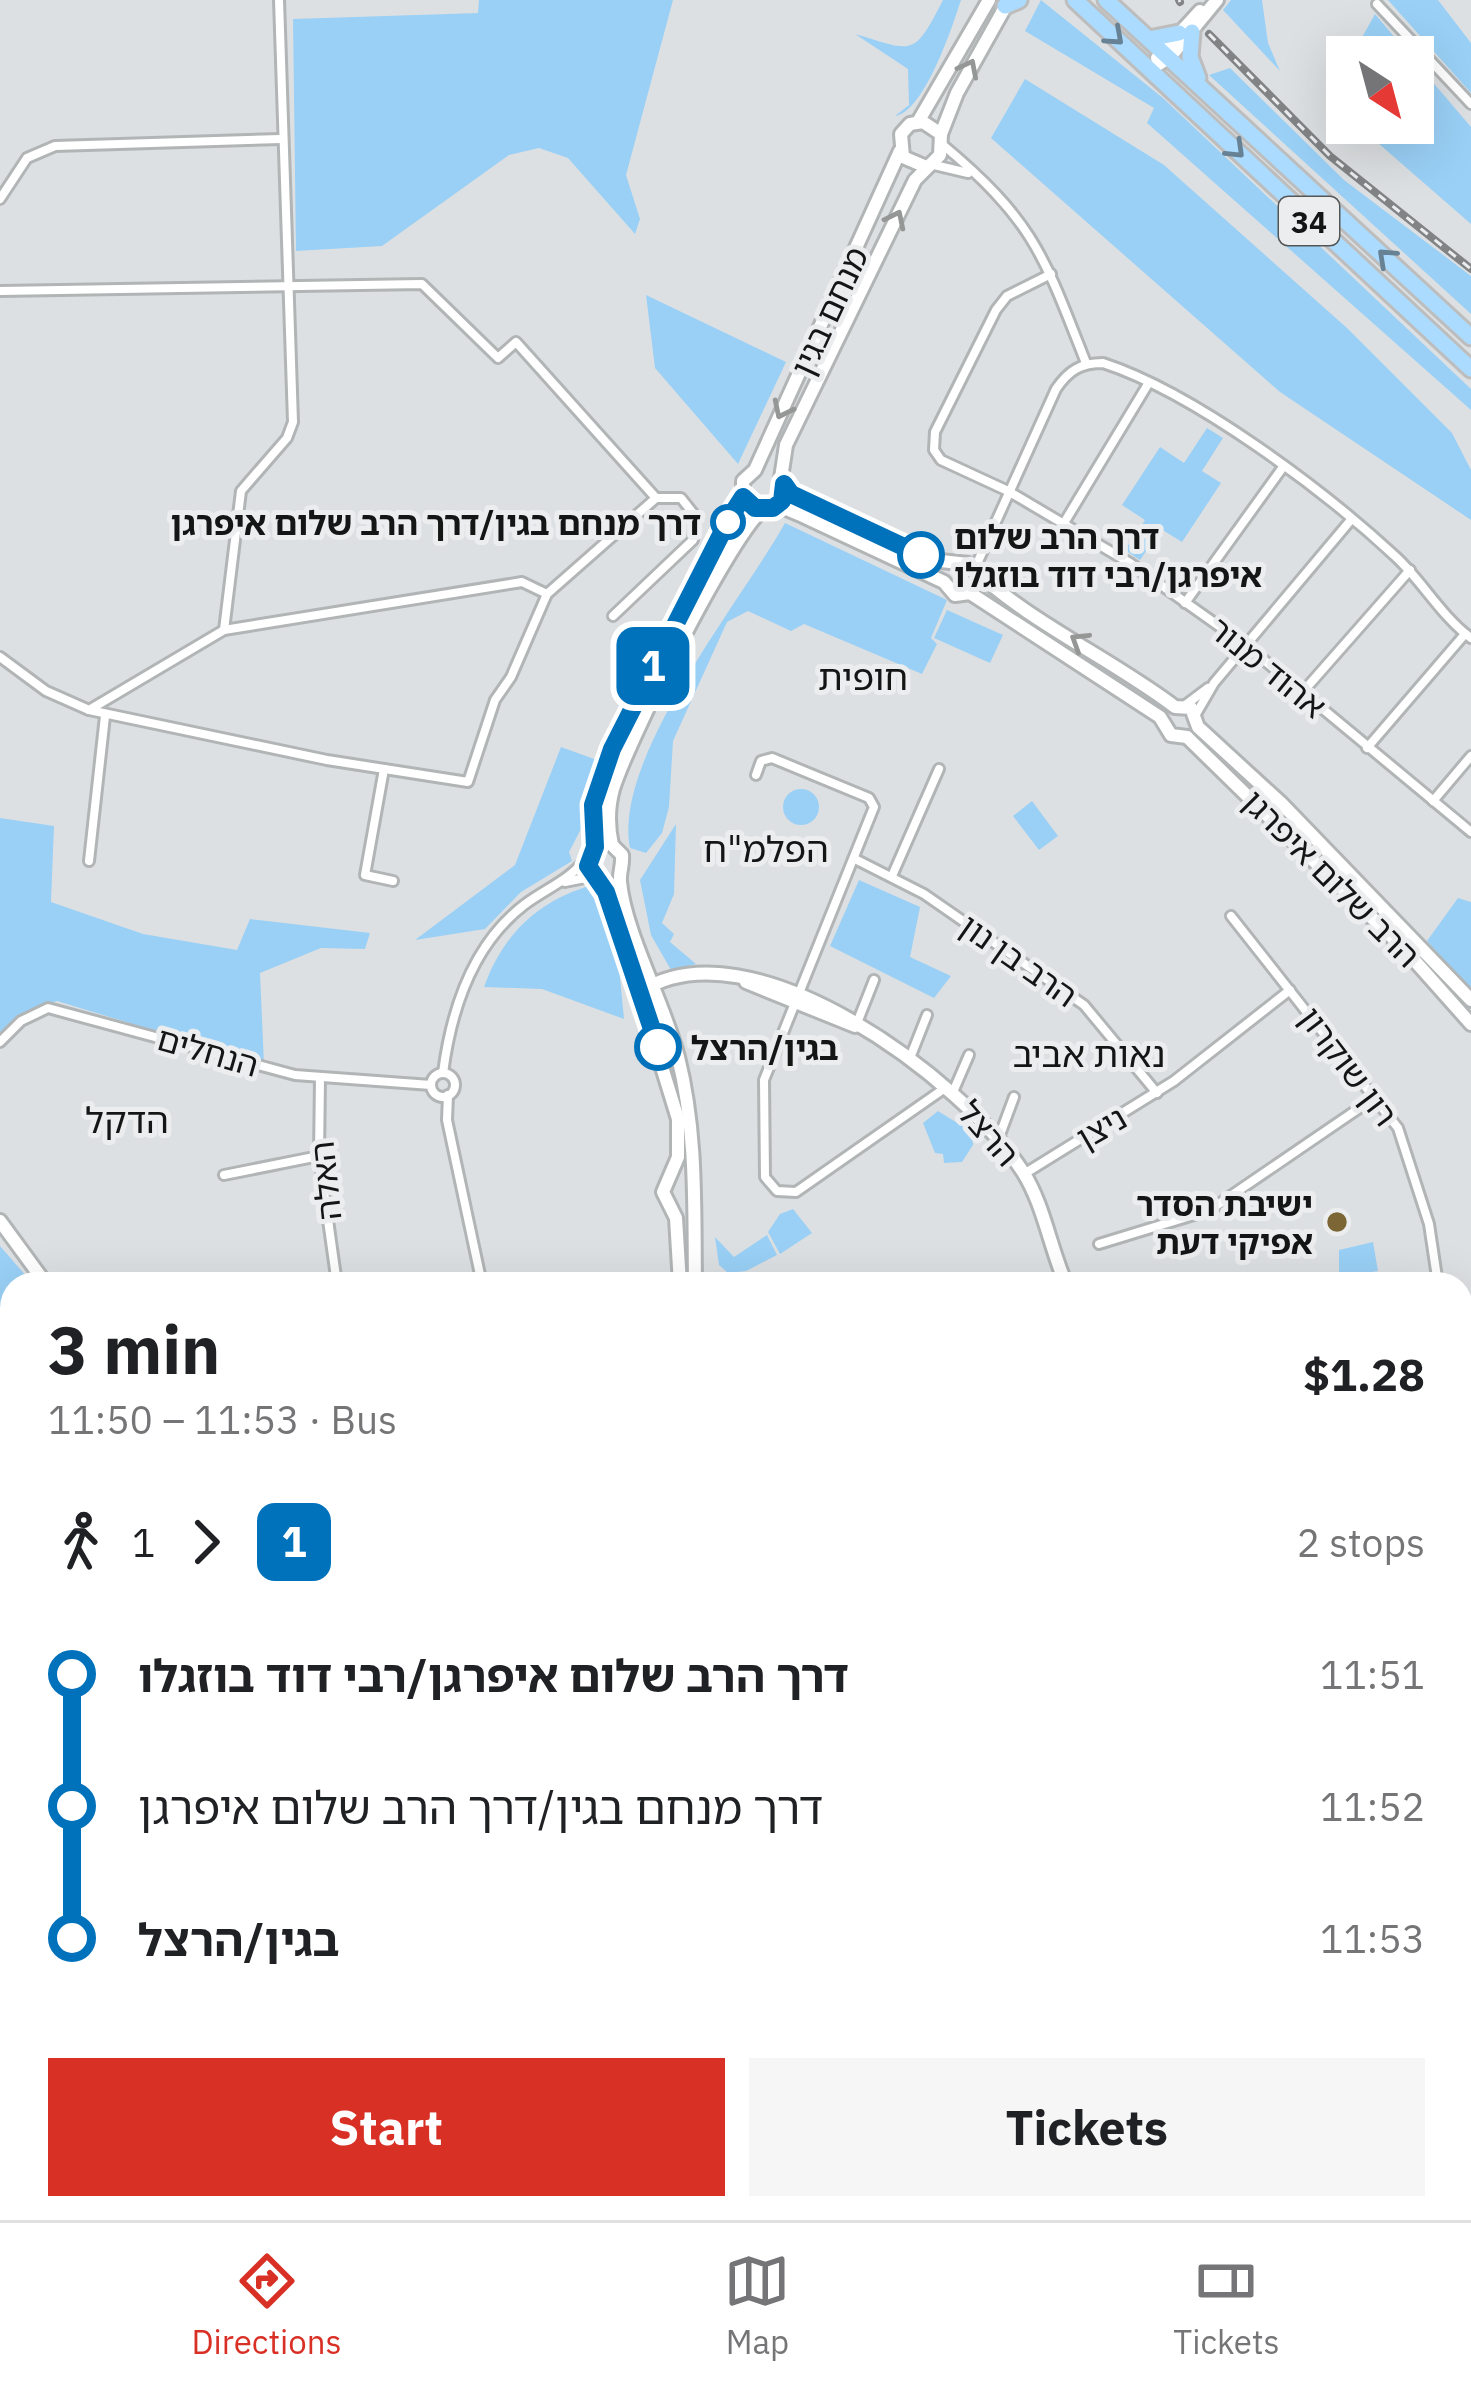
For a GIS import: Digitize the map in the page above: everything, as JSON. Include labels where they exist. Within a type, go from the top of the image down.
[{"type":"highway","name":"34","points":[[1106,0],[1471,338]]},
{"type":"highway","name":"34","points":[[1074,1],[1471,369]]},
{"type":"highway","points":[[1160,48],[1186,32],[1192,65],[1206,91]]},
{"type":"main road","points":[[1151,69],[1160,48],[1186,32],[1213,0]]},
{"type":"main road","points":[[1006,2],[957,93],[942,140],[927,165],[908,163],[900,152],[901,134],[918,122],[1006,2]]},
{"type":"main road","points":[[918,122],[929,123],[942,140]]},
{"type":"main road","name":"מנחם בגין","points":[[754,470],[900,152]]},
{"type":"main road","name":"מנחם בגין","points":[[783,481],[786,445],[927,165]]},
{"type":"main road","points":[[679,1272],[673,1206],[663,1192],[678,1157],[678,1119],[591,852],[593,805],[612,749],[743,497],[742,481],[754,470],[771,470],[791,494],[954,564],[944,582]]},
{"type":"main road","points":[[695,1272],[686,1096],[657,987],[623,898],[622,855],[612,845],[610,809],[624,762],[705,602],[748,525],[782,501],[783,481]]},
{"type":"main road","points":[[743,497],[768,509],[803,516],[944,582],[955,595],[970,593],[1059,646],[1165,721],[1171,735],[1188,718]]},
{"type":"main road","name":"הרב שלום איפרגן","points":[[954,564],[976,574],[1188,718],[1271,793],[1471,1000]]},
{"type":"main road","points":[[970,593],[976,574]]},
{"type":"main road","points":[[1165,721],[1188,718]]},
{"type":"main road","name":"הרב שלום איפרגן","points":[[1188,718],[1471,1024]]},
{"type":"main road","points":[[591,852],[612,845]]},
{"type":"main road","points":[[596,877],[620,872]]},
{"type":"main road","name":"הרצל","points":[[640,992],[694,976],[737,977],[795,997],[910,1058],[950,1090],[1024,1174],[1061,1272]]},
{"type":"main road","points":[[670,1177],[680,1173],[693,1178]]},
{"type":"main road","points":[[673,1206],[694,1201]]},
{"type":"main road","points":[[0,1221],[37,1272]]},
{"type":"street","points":[[224,630],[241,490],[287,438],[293,422],[280,139],[279,0]]},
{"type":"street","points":[[1377,4],[1471,104]]},
{"type":"street","points":[[0,199],[27,158],[55,146],[280,139]]},
{"type":"street","points":[[942,140],[1023,221],[1051,274],[1086,363]]},
{"type":"street","points":[[927,165],[981,178]]},
{"type":"street","name":"אהוד מנור","points":[[1051,274],[1007,296],[996,310],[933,441],[941,460],[1064,523],[1185,602],[1247,646],[1471,832]]},
{"type":"street","points":[[0,291],[408,280],[433,290],[498,358],[516,342],[656,498]]},
{"type":"street","points":[[976,574],[981,545],[1056,389],[1067,373],[1086,363],[1103,363],[1148,384],[1283,467],[1410,570],[1468,636],[1367,748]]},
{"type":"street","points":[[1064,523],[1148,384]]},
{"type":"street","points":[[1185,602],[1283,467]]},
{"type":"street","points":[[0,657],[46,691],[105,716],[468,782],[495,700],[512,677],[547,594],[656,498],[681,498],[696,517],[698,530],[613,616]]},
{"type":"street","points":[[1188,718],[1350,521]]},
{"type":"street","points":[[954,564],[981,545]]},
{"type":"street","points":[[1301,694],[1410,570]]},
{"type":"street","points":[[89,710],[224,630],[522,582],[547,594]]},
{"type":"street","points":[[89,861],[105,716]]},
{"type":"street","points":[[1433,801],[1471,757]]},
{"type":"street","points":[[756,775],[761,761],[772,758],[874,801],[764,1080],[765,1177],[777,1191],[796,1192],[808,1185],[950,1090],[969,1055]]},
{"type":"street","points":[[384,769],[365,875],[393,880]]},
{"type":"street","points":[[892,876],[939,769]]},
{"type":"street","points":[[448,1095],[437,1095],[431,1085],[443,1073],[468,976],[500,927],[558,885],[591,852]]},
{"type":"street","name":"הרב בן נון","points":[[854,859],[892,876],[1084,1005],[1157,1093]]},
{"type":"street","points":[[558,885],[596,877]]},
{"type":"street","name":"רון שוקרון","points":[[1231,916],[1377,1096],[1412,1162],[1436,1272]]},
{"type":"street","points":[[856,1026],[874,980]]},
{"type":"street","name":"ניצן","points":[[1024,1174],[1157,1093],[1290,990]]},
{"type":"street","name":"הנחלים","points":[[0,1042],[21,1021],[48,1008],[266,1069],[320,1078],[431,1085]]},
{"type":"street","points":[[910,1058],[927,1015]]},
{"type":"street","points":[[443,1073],[454,1082],[448,1095],[451,1142],[479,1272]]},
{"type":"street","name":"האלה","points":[[320,1078],[319,1156],[335,1272]]},
{"type":"street","points":[[998,1140],[1014,1096]]},
{"type":"street","points":[[1099,1244],[1210,1210],[1377,1096]]},
{"type":"street","points":[[224,1175],[319,1156]]},
{"type":"shaded area","points":[[479,0],[673,0],[626,175],[640,219],[635,234],[568,158],[539,148],[509,155],[382,246],[296,251],[293,19],[478,13]]},
{"type":"shaded area","points":[[943,0],[961,0],[944,48],[916,100],[895,116],[909,105],[908,69],[855,34],[910,46],[925,33]]},
{"type":"shaded area","points":[[1041,0],[1163,98],[1471,389],[1471,410],[1147,123],[1154,108],[1025,31]]},
{"type":"shaded area","points":[[1231,0],[1262,0],[1268,43],[1280,71],[1223,10]]},
{"type":"shaded area","points":[[1388,0],[1438,0],[1471,43],[1471,93],[1434,52],[1434,36],[1420,36]]},
{"type":"shaded area","points":[[1375,14],[1393,36],[1363,36]]},
{"type":"shaded area","points":[[1230,68],[1344,180],[1471,276],[1471,314],[1209,75]]},
{"type":"shaded area","points":[[1025,79],[1164,165],[1347,328],[1452,433],[1471,470],[1471,520],[1280,392],[991,138]]},
{"type":"shaded area","points":[[1434,84],[1471,127],[1471,224],[1379,144],[1434,144]]},
{"type":"shaded area","points":[[646,295],[786,362],[738,464],[655,368]]},
{"type":"shaded area","points":[[1207,428],[1223,438],[1202,471],[1221,483],[1182,542],[1161,529],[1140,560],[1125,550],[1145,520],[1122,505],[1160,447],[1184,463]]},
{"type":"shaded area","points":[[785,523],[947,600],[931,638],[937,644],[922,674],[804,624],[791,631],[748,611],[727,622],[673,741],[669,807],[662,833],[646,853],[630,848],[630,811],[660,726]]},
{"type":"shaded area","points":[[947,610],[1003,635],[990,663],[934,638]]},
{"type":"shaded area","points":[[561,747],[597,760],[582,827],[569,852],[572,861],[521,892],[485,929],[415,940],[515,865]]},
{"type":"shaded area","points":[[801,789],[813,795],[819,807],[813,819],[801,825],[789,819],[783,807],[789,795]]},
{"type":"shaded area","points":[[1032,801],[1058,836],[1039,850],[1013,816]]},
{"type":"shaded area","points":[[0,818],[54,826],[51,902],[143,934],[237,950],[250,919],[370,933],[365,949],[321,948],[260,973],[264,1064],[57,1001],[17,1016],[0,1034]]},
{"type":"shaded area","points":[[676,824],[674,894],[662,923],[674,934],[670,942],[696,964],[671,970],[651,935],[640,880]]},
{"type":"shaded area","points":[[859,880],[920,907],[910,957],[951,976],[934,998],[830,946]]},
{"type":"shaded area","points":[[592,885],[617,946],[624,1019],[542,989],[484,987],[501,951],[525,922],[555,900]]},
{"type":"shaded area","points":[[1458,898],[1471,902],[1471,992],[1427,941]]},
{"type":"shaded area","points":[[938,1111],[972,1132],[973,1145],[962,1162],[944,1163],[943,1154],[935,1153],[923,1123]]},
{"type":"shaded area","points":[[793,1209],[812,1233],[780,1254],[768,1232],[780,1214]]},
{"type":"shaded area","points":[[767,1235],[777,1255],[746,1271],[727,1272],[719,1265],[715,1237],[734,1257]]},
{"type":"shaded area","points":[[1373,1242],[1378,1271],[1339,1272],[1339,1250]]},
{"type":"shaded area","points":[[0,1246],[23,1272],[0,1272]]},
{"type":"railway","points":[[1209,34],[1330,156],[1471,269]]},
{"type":"bus line","name":"1","points":[[658,1047],[606,892],[588,866],[595,847],[593,805],[612,749],[730,517],[743,497],[755,508],[773,508],[782,501],[784,484],[791,494],[921,555]]},
{"type":"place","name":"דרך מנחם בגין/דרך הרב שלום איפרגן","points":[[728,522]]},
{"type":"place","name":"דרך הרב שלום איפרגן/רבי דוד בוזגלו","points":[[921,555]]},
{"type":"place","name":"בגין/הרצל","points":[[658,1047]]},
{"type":"place","name":"ישיבת הסדר אפיקי דעת","points":[[1337,1222]]},
{"type":"district","name":"חופית","points":[[863,676]]},
{"type":"district","name":"הפלמ\"ח","points":[[766,848]]},
{"type":"district","name":"נאות אביב","points":[[1089,1053]]},
{"type":"district","name":"הדקל","points":[[127,1119]]}]
